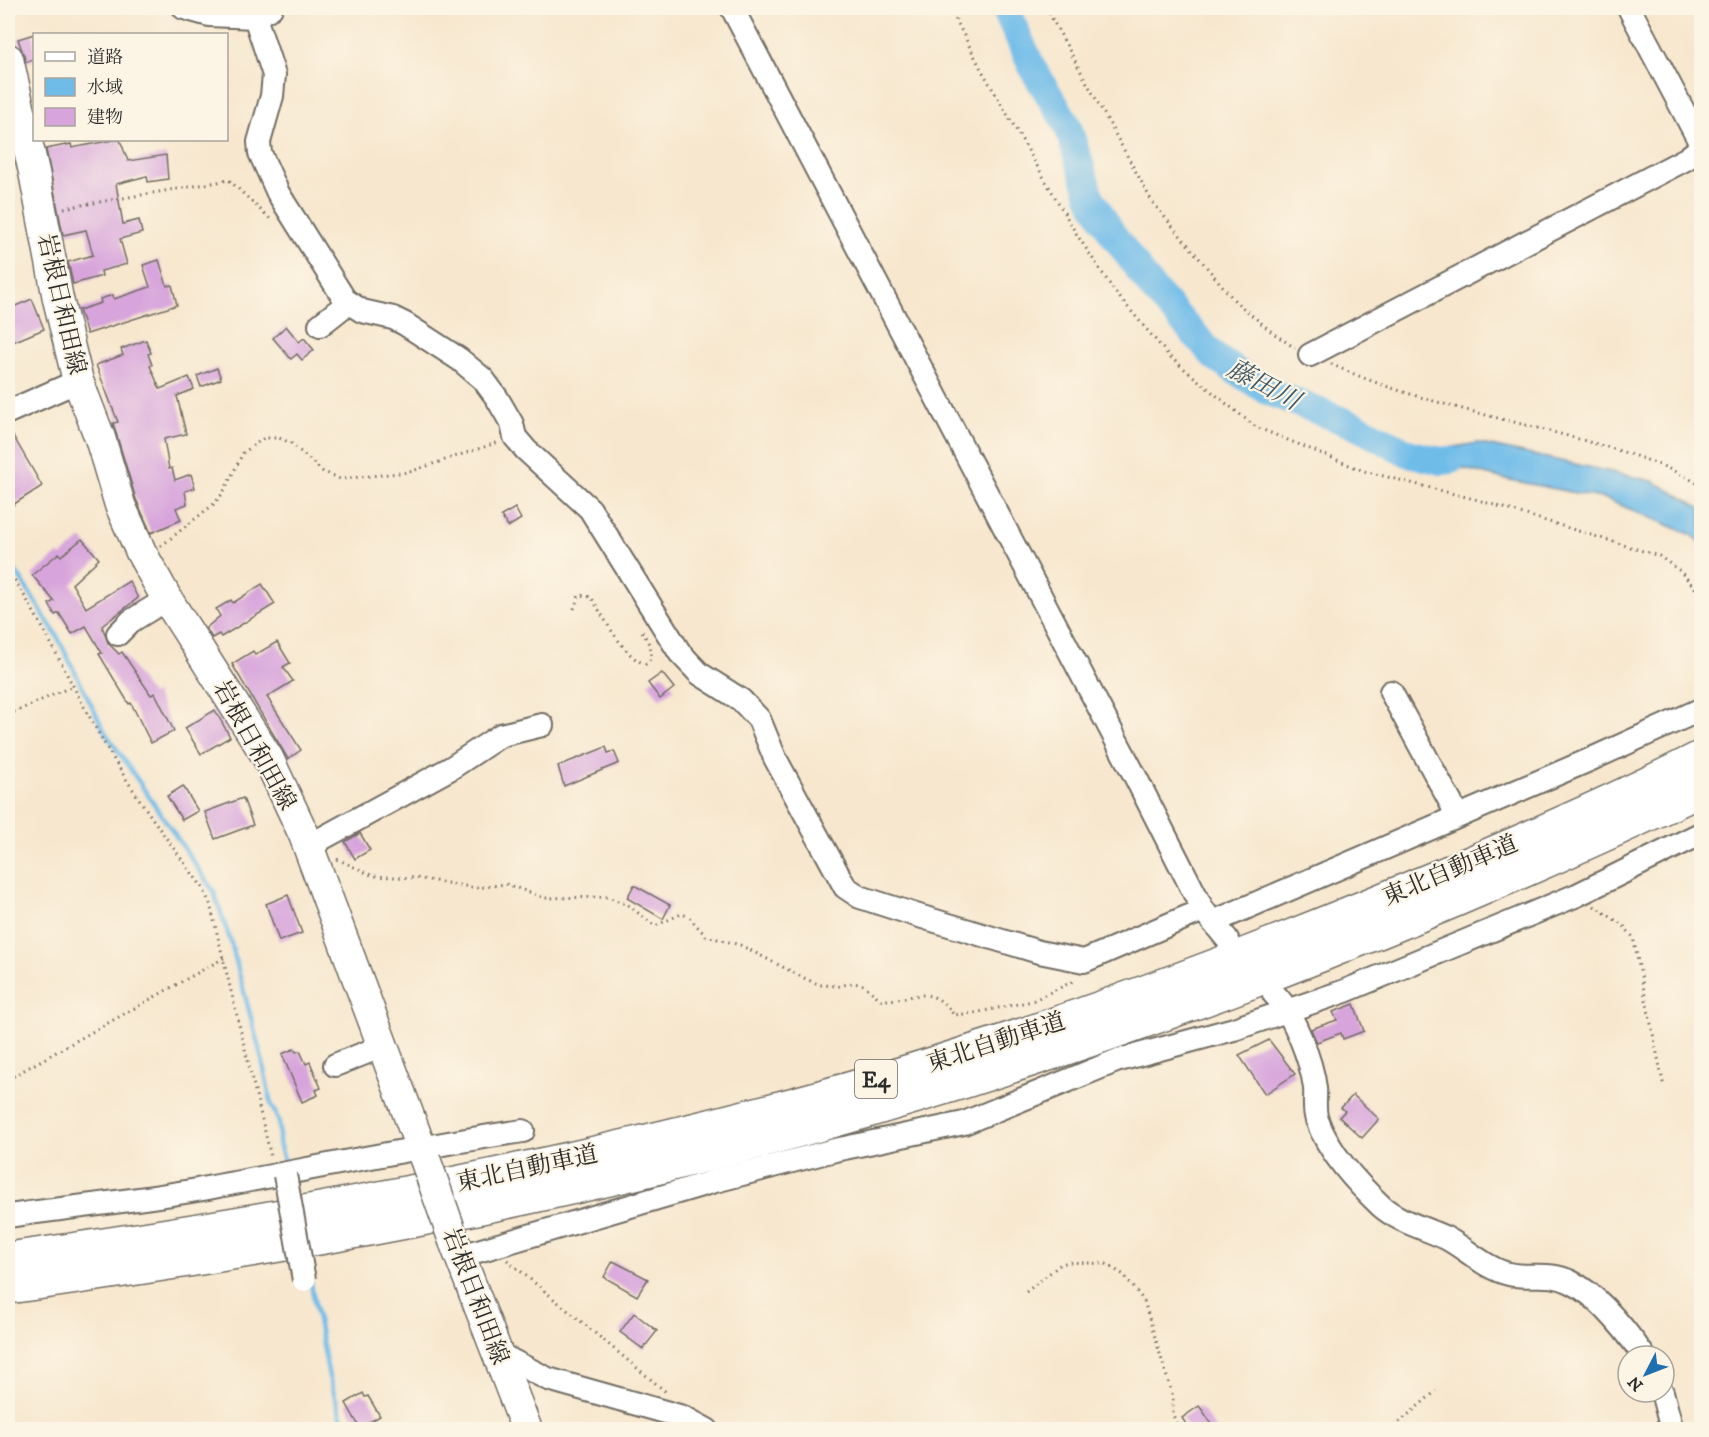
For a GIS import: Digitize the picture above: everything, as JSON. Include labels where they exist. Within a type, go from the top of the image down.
[{"type":"highway","name":"東北自動車道","points":[[8,1259],[233,1224],[510,1173],[797,1103],[1065,1020],[1295,936],[1450,872],[1701,757]]},
{"type":"highway","name":"東北自動車道","points":[[8,1287],[253,1249],[521,1199],[807,1128],[937,1090],[1074,1046],[1309,960],[1459,899],[1701,789]]},
{"type":"main road","name":"岩根日和田線","points":[[8,59],[58,299],[78,381],[100,438],[120,506],[144,558],[167,599],[268,759],[310,850],[527,1430]]},
{"type":"street","points":[[184,8],[209,15],[260,11],[274,75],[272,96],[259,142],[260,153],[278,193],[348,303],[362,311],[399,321],[459,359],[483,379],[512,424],[515,437],[541,466],[590,509],[685,658],[700,674],[741,700],[759,719],[776,758],[839,880],[853,893],[997,940],[1084,961],[1214,924],[1701,709]]},
{"type":"street","points":[[732,8],[1214,924]]},
{"type":"street","points":[[1310,355],[1686,159],[1701,146],[1629,8]]},
{"type":"street","points":[[320,325],[348,303]]},
{"type":"street","points":[[8,412],[78,381]]},
{"type":"street","points":[[118,634],[131,621],[167,599]]},
{"type":"street","points":[[1390,692],[1458,816]]},
{"type":"street","points":[[310,850],[323,838],[451,768],[501,735],[542,725]]},
{"type":"street","points":[[457,1248],[497,1246],[737,1175],[835,1150],[964,1123],[1116,1061],[1174,1047],[1288,1012],[1577,895],[1701,833]]},
{"type":"street","points":[[1274,994],[1288,1012],[1309,1064],[1315,1090],[1316,1117],[1328,1146],[1382,1207],[1395,1216],[1448,1239],[1486,1264],[1508,1274],[1541,1274],[1574,1283],[1600,1304],[1634,1344]]},
{"type":"street","points":[[336,1065],[382,1046]]},
{"type":"street","points":[[8,1216],[196,1190],[387,1155],[422,1152],[523,1131]]},
{"type":"street","points":[[280,1174],[304,1280]]},
{"type":"street","points":[[499,1354],[558,1382],[683,1417],[706,1430]]},
{"type":"street","points":[[1665,1404],[1672,1430]]},
{"type":"path","points":[[950,8],[981,69],[1072,226],[1115,292],[1170,357],[1256,427],[1364,471],[1478,500],[1659,556],[1680,571],[1701,596]]},
{"type":"path","points":[[1046,8],[1153,203],[1235,301],[1273,333],[1310,355],[1352,374],[1612,448],[1677,471],[1701,486]]},
{"type":"path","points":[[41,213],[229,180],[271,220]]},
{"type":"path","points":[[144,558],[202,516],[223,493],[243,453],[264,438],[279,438],[291,443],[322,471],[340,479],[409,471],[515,437]]},
{"type":"path","points":[[8,570],[44,626],[112,758],[203,888],[210,904],[280,1174]]},
{"type":"path","points":[[574,609],[579,595],[591,597],[626,650],[636,660],[646,664],[651,658],[651,650],[642,630]]},
{"type":"path","points":[[8,715],[73,686]]},
{"type":"path","points":[[310,850],[326,854],[373,876],[416,878],[477,888],[506,884],[545,898],[608,897],[628,905],[655,926],[681,914],[688,916],[706,936],[740,945],[820,985],[839,986],[853,983],[864,986],[881,1000],[925,993],[947,1006],[954,1015],[1032,1001],[1083,977]]},
{"type":"path","points":[[1577,895],[1623,925],[1633,937],[1664,1087]]},
{"type":"path","points":[[8,1079],[224,958]]},
{"type":"path","points":[[497,1246],[511,1264],[668,1393],[683,1417]]},
{"type":"path","points":[[1026,1292],[1061,1264],[1069,1262],[1106,1264],[1124,1275],[1144,1301],[1173,1397],[1173,1415],[1179,1430]]},
{"type":"path","points":[[1390,1430],[1436,1391]]},
{"type":"water","points":[[1477,443],[1653,481],[1701,508],[1701,543],[1692,535],[1606,499],[1500,478],[1411,455]]},
{"type":"building","points":[[33,34],[33,60],[26,62],[18,39]]},
{"type":"building","points":[[120,141],[128,161],[166,155],[168,179],[148,182],[147,176],[116,184],[123,224],[139,220],[142,233],[120,239],[127,264],[101,271],[102,276],[73,284],[68,262],[93,255],[86,230],[63,235],[46,149],[71,144],[72,148]]},
{"type":"building","points":[[159,260],[167,286],[172,285],[177,305],[87,334],[79,310],[101,303],[100,299],[113,295],[114,299],[150,287],[143,265]]},
{"type":"building","points":[[32,299],[44,329],[8,344],[8,309]]},
{"type":"building","points":[[286,326],[299,342],[304,338],[314,350],[302,360],[297,354],[291,359],[273,338]]},
{"type":"building","points":[[146,340],[151,353],[148,354],[152,365],[150,366],[160,389],[189,377],[194,389],[177,396],[186,434],[164,439],[169,469],[172,468],[175,480],[191,474],[195,488],[185,491],[187,504],[176,508],[181,520],[151,533],[136,499],[113,423],[118,422],[96,365],[123,355],[121,349]]},
{"type":"building","points":[[217,368],[221,379],[201,387],[197,376]]},
{"type":"building","points":[[8,427],[42,486],[8,508]]},
{"type":"building","points":[[515,508],[521,519],[508,527],[501,516]]},
{"type":"building","points":[[82,539],[99,559],[72,584],[86,608],[129,581],[138,598],[102,626],[108,643],[119,654],[122,652],[151,695],[155,693],[174,731],[151,743],[131,703],[129,704],[99,654],[102,653],[86,626],[72,634],[59,613],[55,615],[49,604],[54,601],[32,575],[59,553],[61,556]]},
{"type":"building","points":[[262,584],[275,604],[221,637],[219,634],[212,638],[206,628],[220,616],[216,609],[231,600],[233,603]]},
{"type":"building","points":[[277,642],[290,663],[283,667],[293,681],[267,697],[301,750],[288,759],[232,664],[253,651],[255,655]]},
{"type":"building","points":[[662,673],[674,688],[660,699],[648,683]]},
{"type":"building","points":[[215,710],[230,737],[201,754],[185,728]]},
{"type":"building","points":[[606,747],[608,753],[614,751],[619,763],[564,786],[558,766]]},
{"type":"building","points":[[183,786],[198,811],[182,820],[167,796]]},
{"type":"building","points":[[243,798],[253,825],[215,839],[205,812]]},
{"type":"building","points":[[360,833],[370,850],[355,859],[345,842]]},
{"type":"building","points":[[634,885],[670,905],[663,919],[627,898]]},
{"type":"building","points":[[288,895],[302,933],[279,941],[266,904]]},
{"type":"building","points":[[1354,1004],[1364,1031],[1343,1039],[1341,1033],[1317,1042],[1311,1029],[1337,1020],[1333,1012]]},
{"type":"building","points":[[1269,1040],[1295,1074],[1265,1094],[1239,1055]]},
{"type":"building","points":[[294,1049],[296,1052],[300,1051],[306,1064],[310,1062],[321,1088],[316,1090],[318,1095],[302,1102],[282,1054]]},
{"type":"building","points":[[1353,1095],[1379,1119],[1362,1138],[1339,1117],[1345,1111],[1341,1108]]},
{"type":"building","points":[[613,1261],[648,1279],[637,1296],[604,1277]]},
{"type":"building","points":[[634,1313],[657,1331],[643,1349],[620,1332]]},
{"type":"building","points":[[363,1393],[365,1397],[368,1396],[380,1416],[360,1428],[346,1403]]},
{"type":"building","points":[[1199,1406],[1216,1430],[1190,1430],[1182,1418]]},
{"type":"waterway","name":"藤田川","points":[[1005,8],[1034,71],[1067,124],[1091,198],[1112,233],[1152,288],[1216,358],[1267,391],[1356,426],[1408,453],[1441,461],[1451,460]]},
{"type":"waterway","points":[[8,559],[57,636],[105,732],[214,892],[231,943],[263,1063],[271,1104],[279,1122],[279,1143],[286,1168]]},
{"type":"waterway","points":[[311,1284],[329,1377],[345,1430]]}]
